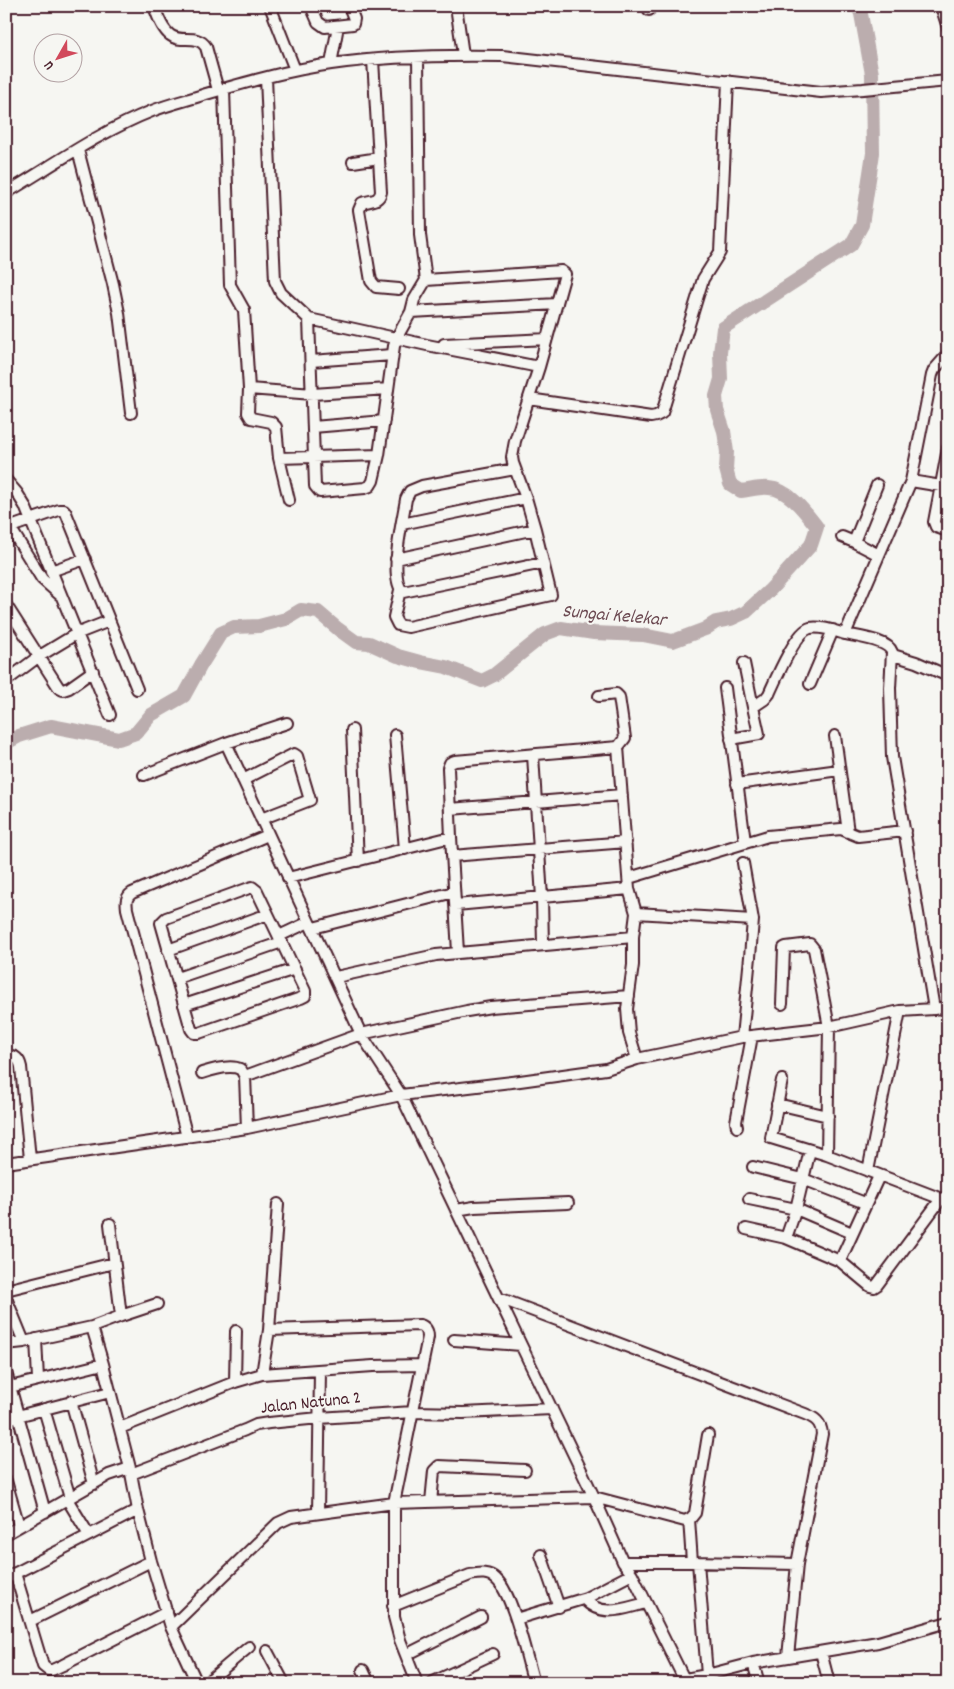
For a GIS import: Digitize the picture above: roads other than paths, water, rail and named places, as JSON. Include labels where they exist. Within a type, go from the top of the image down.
[{"type":"street","points":[[154,6],[164,29],[169,34],[178,38],[196,39],[203,42],[221,90],[230,285],[244,310],[249,416],[253,419],[271,422],[275,425],[279,458],[289,500]]},
{"type":"street","points":[[270,6],[295,70]]},
{"type":"street","points":[[311,6],[321,26],[351,25],[354,23],[349,6]]},
{"type":"street","points":[[456,6],[463,55]]},
{"type":"street","points":[[941,6],[948,28]]},
{"type":"street","points":[[332,64],[338,26]]},
{"type":"street","points":[[6,193],[114,128],[153,110],[295,70],[332,64],[463,55],[502,56],[815,91],[863,90],[948,81]]},
{"type":"street","points":[[309,319],[313,394],[314,486],[317,490],[324,492],[365,488],[370,486],[373,481],[379,455],[392,355],[397,338],[411,312],[414,300],[426,280],[420,234],[418,58]]},
{"type":"street","points":[[374,60],[381,194],[377,199],[362,203],[360,210],[371,281],[376,287],[399,289]]},
{"type":"street","points":[[266,78],[275,281],[281,293],[309,319],[539,367]]},
{"type":"street","points":[[529,399],[651,417],[662,413],[703,279],[720,252],[728,81]]},
{"type":"street","points":[[78,150],[119,313],[131,413]]},
{"type":"street","points":[[353,162],[379,158]]},
{"type":"street","points":[[426,280],[562,271],[564,273],[565,277],[558,304],[512,456],[535,529],[551,595],[408,627],[398,625],[394,617],[400,590],[396,559],[408,494],[413,488],[515,469]]},
{"type":"street","points":[[411,312],[558,304]]},
{"type":"street","points":[[427,345],[547,339]]},
{"type":"street","points":[[845,634],[911,481],[932,374],[948,354]]},
{"type":"street","points":[[311,361],[392,355]]},
{"type":"street","points":[[249,390],[313,394],[388,389]]},
{"type":"street","points":[[313,427],[384,421]]},
{"type":"street","points":[[948,448],[945,486],[934,522],[936,527],[948,531]]},
{"type":"street","points":[[279,458],[379,455]]},
{"type":"street","points":[[911,481],[945,486]]},
{"type":"street","points":[[7,484],[21,500],[31,520],[60,596],[110,715]]},
{"type":"street","points":[[854,542],[877,486]]},
{"type":"street","points":[[402,524],[526,498]]},
{"type":"street","points":[[60,596],[42,579],[9,524],[31,520],[64,510],[137,689]]},
{"type":"street","points":[[396,559],[535,529]]},
{"type":"street","points":[[842,537],[879,555]]},
{"type":"street","points":[[51,571],[85,559]]},
{"type":"street","points":[[400,590],[403,592],[543,562]]},
{"type":"street","points":[[6,605],[38,657],[58,686],[63,690],[69,688],[93,671]]},
{"type":"street","points":[[6,681],[38,657],[76,634],[109,621]]},
{"type":"street","points":[[753,707],[769,694],[791,648],[806,630],[812,628],[833,630],[884,643],[890,647],[892,655],[890,688],[892,757],[934,1009]]},
{"type":"street","points":[[810,684],[833,630]]},
{"type":"street","points":[[892,655],[916,662],[948,676]]},
{"type":"street","points":[[731,739],[759,734],[744,664]]},
{"type":"street","points":[[725,688],[745,842]]},
{"type":"street","points":[[458,952],[448,768],[452,762],[618,746],[625,738],[619,697],[616,694],[599,696]]},
{"type":"street","points":[[144,775],[226,743],[287,723]]},
{"type":"street","points":[[352,730],[358,861]]},
{"type":"street","points":[[395,735],[405,849]]},
{"type":"street","points":[[835,736],[848,832]]},
{"type":"street","points":[[226,743],[361,1034],[401,1095],[594,1497],[623,1562],[632,1574],[682,1681],[753,1663],[878,1642],[948,1622]]},
{"type":"street","points":[[618,746],[629,889],[636,913],[633,937],[634,957],[627,1010],[628,1027],[637,1059]]},
{"type":"street","points":[[243,780],[294,754],[297,756],[310,800],[261,819]]},
{"type":"street","points":[[533,755],[543,944]]},
{"type":"street","points":[[737,784],[839,770]]},
{"type":"street","points":[[450,809],[622,795]]},
{"type":"street","points":[[629,878],[745,842],[782,834],[841,829],[861,836],[905,831]]},
{"type":"street","points":[[187,1137],[126,901],[132,893],[268,835]]},
{"type":"street","points":[[288,878],[451,837]]},
{"type":"street","points":[[452,856],[626,842]]},
{"type":"street","points":[[737,1127],[736,1122],[747,1036],[752,920],[743,863]]},
{"type":"street","points":[[252,887],[256,890],[280,939],[305,991],[302,998],[199,1033],[194,1033],[161,925],[164,920],[252,887]]},
{"type":"street","points":[[456,905],[629,889]]},
{"type":"street","points":[[177,978],[280,939],[311,925],[454,892]]},
{"type":"street","points":[[636,913],[752,920]]},
{"type":"street","points":[[168,950],[268,914]]},
{"type":"street","points":[[336,977],[422,957],[458,952],[633,937]]},
{"type":"street","points":[[782,1004],[784,948],[786,946],[810,944],[814,948],[829,1027],[827,1155]]},
{"type":"street","points":[[184,1005],[295,969]]},
{"type":"street","points":[[244,1076],[361,1034],[479,1008],[629,996]]},
{"type":"street","points":[[6,1163],[247,1128],[401,1095],[606,1069],[637,1059],[747,1036],[829,1027],[900,1011],[934,1009],[948,1006]]},
{"type":"street","points":[[868,1171],[900,1011]]},
{"type":"street","points":[[6,1056],[14,1055],[20,1061],[30,1159]]},
{"type":"street","points":[[202,1073],[227,1068],[240,1069],[244,1076],[247,1128]]},
{"type":"street","points":[[746,1229],[786,1238],[840,1261],[870,1286],[875,1286],[945,1200],[827,1155],[771,1138],[782,1080]]},
{"type":"street","points":[[777,1104],[828,1116]]},
{"type":"street","points":[[786,1238],[796,1209],[810,1150]]},
{"type":"street","points":[[754,1167],[804,1179],[865,1203]]},
{"type":"street","points":[[840,1261],[879,1176]]},
{"type":"street","points":[[749,1199],[796,1209],[852,1233]]},
{"type":"street","points":[[456,1210],[474,1207],[568,1203]]},
{"type":"street","points":[[262,1374],[269,1330],[278,1204]]},
{"type":"street","points":[[110,1224],[121,1316]]},
{"type":"street","points":[[6,1290],[114,1263]]},
{"type":"street","points":[[6,1298],[24,1342]]},
{"type":"street","points":[[498,1298],[817,1420],[821,1426],[822,1434],[797,1564],[788,1657]]},
{"type":"street","points":[[6,1344],[24,1342],[92,1327],[157,1304]]},
{"type":"street","points":[[269,1330],[420,1325],[426,1328],[428,1336],[394,1503],[394,1617],[417,1683]]},
{"type":"street","points":[[92,1327],[120,1428],[151,1561],[171,1627],[197,1683]]},
{"type":"street","points":[[235,1382],[236,1331]]},
{"type":"street","points":[[36,1339],[38,1379]]},
{"type":"street","points":[[454,1340],[521,1345]]},
{"type":"street","points":[[10,1387],[103,1364]]},
{"type":"street","points":[[120,1428],[235,1382],[262,1374],[373,1366],[422,1365]]},
{"type":"street","points":[[318,1513],[320,1371]]},
{"type":"street","points":[[6,1372],[44,1512]]},
{"type":"street","points":[[6,1419],[110,1392]]},
{"type":"street","points":[[71,1401],[94,1484]]},
{"type":"street","points":[[44,1409],[68,1499],[89,1535]]},
{"type":"street","name":"Jalan Natuna 2","points":[[6,1534],[109,1475],[130,1471],[256,1426],[319,1418],[413,1412],[462,1413],[552,1409]]},
{"type":"street","points":[[707,1675],[689,1520],[694,1513],[708,1434]]},
{"type":"street","points":[[431,1502],[434,1471],[439,1466],[525,1470]]},
{"type":"street","points":[[6,1481],[20,1526]]},
{"type":"street","points":[[171,1627],[278,1523],[287,1518],[394,1503],[594,1497],[685,1521],[689,1520]]},
{"type":"street","points":[[138,1510],[11,1575],[30,1621],[43,1666],[50,1670],[167,1612]]},
{"type":"street","points":[[542,1555],[559,1607]]},
{"type":"street","points":[[30,1621],[151,1561]]},
{"type":"street","points":[[623,1562],[797,1564]]},
{"type":"street","points":[[393,1606],[470,1575],[483,1574],[492,1576],[500,1584],[516,1619],[534,1683]]},
{"type":"street","points":[[516,1619],[584,1599],[632,1574]]},
{"type":"street","points":[[584,1599],[589,1604],[616,1612],[646,1603]]},
{"type":"street","points":[[406,1655],[481,1617]]},
{"type":"street","points":[[206,1683],[250,1647]]},
{"type":"street","points":[[267,1652],[284,1683]]},
{"type":"street","points":[[821,1652],[829,1683]]},
{"type":"street","points":[[431,1683],[493,1654]]},
{"type":"street","points":[[753,1663],[759,1683]]},
{"type":"street","points":[[363,1670],[369,1683]]},
{"type":"waterway","name":"Sungai Kelekar","points":[[6,743],[19,736],[51,726],[119,739],[136,733],[151,715],[184,696],[221,633],[234,627],[259,626],[286,619],[301,610],[318,612],[356,642],[369,643],[398,656],[446,667],[482,681],[494,675],[545,634],[561,628],[594,633],[643,635],[673,641],[705,629],[716,622],[731,619],[746,612],[770,590],[811,545],[817,527],[790,497],[776,489],[759,488],[741,491],[730,484],[726,469],[727,452],[724,431],[717,410],[716,396],[721,379],[720,353],[723,328],[851,245],[862,225],[873,153],[872,74],[858,6]]}]
